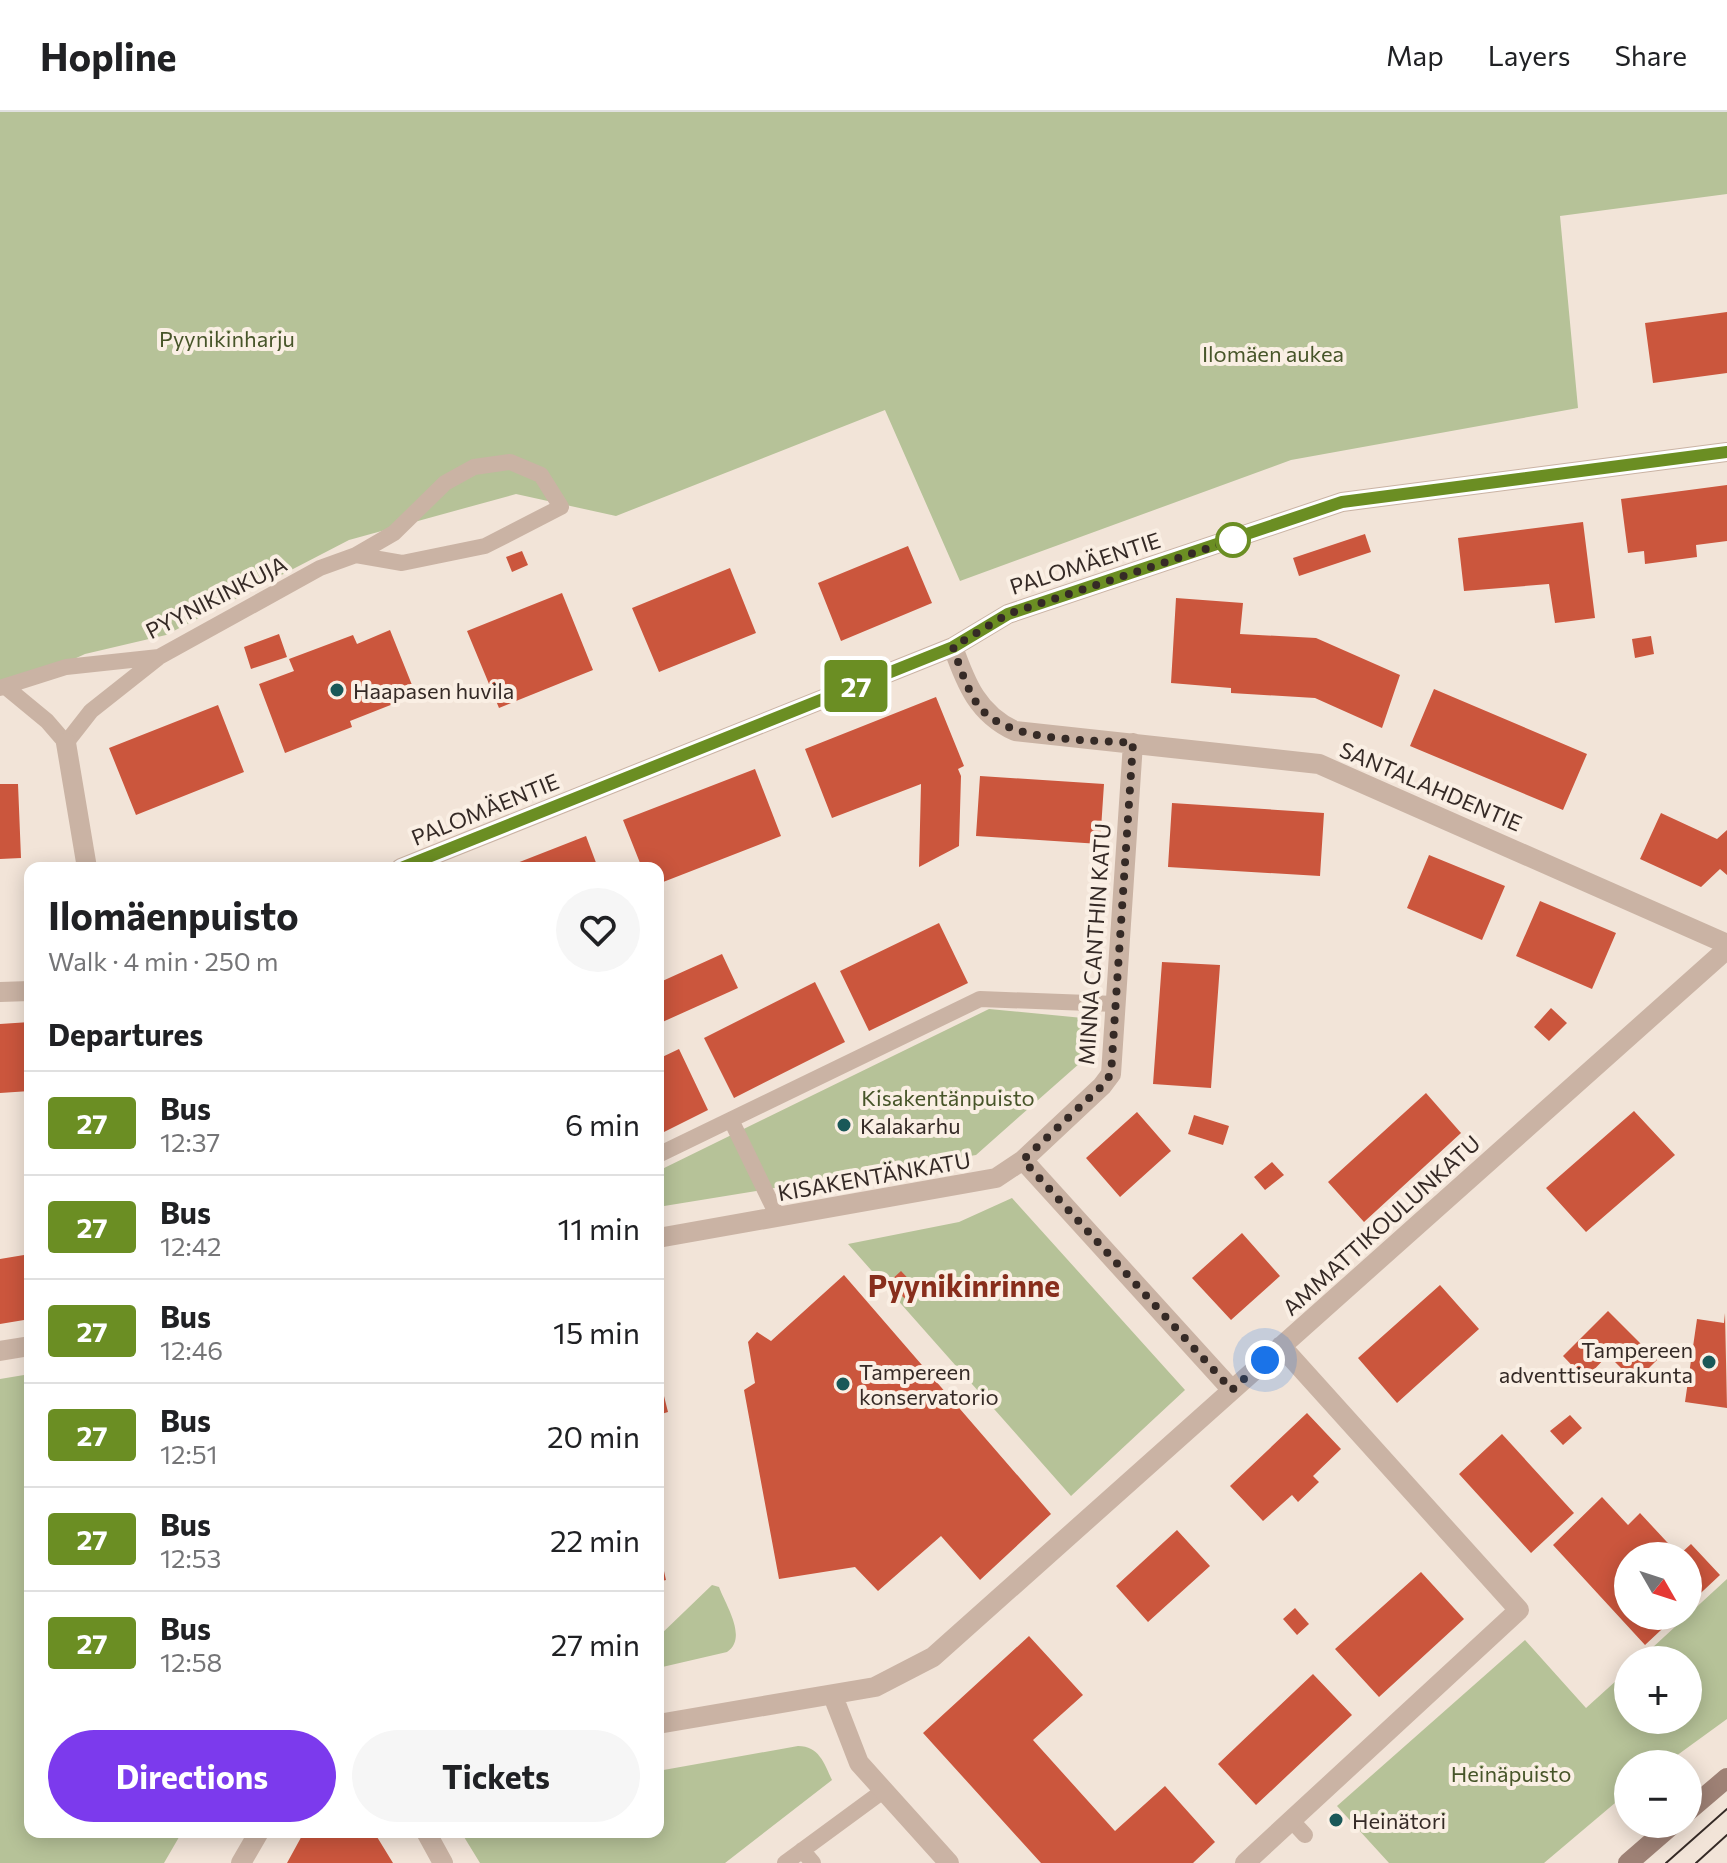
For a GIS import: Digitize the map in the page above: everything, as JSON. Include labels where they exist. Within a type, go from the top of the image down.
[{"type":"main road","points":[[1702,1799],[1727,1778]]},
{"type":"main road","points":[[1628,1863],[1657,1838]]},
{"type":"street","name":"PALOMÄENTIE","points":[[416,862],[953,647],[1008,614],[1342,502],[1727,452]]},
{"type":"street","name":"SANTALAHDENTIE","points":[[953,647],[980,707],[997,723],[1015,731],[1319,764],[1727,947]]},
{"type":"street","points":[[66,743],[86,862]]},
{"type":"street","name":"MINNA CANTHIN KATU","points":[[1023,1160],[1111,1074],[1133,743]]},
{"type":"street","name":"AMMATTIKOULUNKATU","points":[[664,1723],[875,1687],[933,1657],[1727,947]]},
{"type":"street","points":[[0,992],[24,991]]},
{"type":"street","points":[[1023,1160],[1232,1390]]},
{"type":"street","name":"KISAKENTÄNKATU","points":[[664,1237],[996,1178],[1023,1160]]},
{"type":"street","points":[[1245,1863],[1299,1828],[1519,1610],[1281,1346]]},
{"type":"street","points":[[0,1351],[24,1347]]},
{"type":"street","points":[[833,1696],[859,1763],[949,1863]]},
{"type":"street","points":[[241,1863],[256,1838]]},
{"type":"street","points":[[429,1838],[443,1863]]},
{"type":"lane","name":"PYYNIKINKUJA","points":[[3,688],[66,667],[159,657],[320,568],[356,555],[394,533],[445,483],[474,467],[510,462],[541,475],[561,507],[485,546],[402,563],[356,555]]},
{"type":"lane","points":[[3,688],[47,721],[66,743],[91,711],[159,657]]},
{"type":"lane","points":[[664,1152],[980,999],[1115,1004]]},
{"type":"lane","points":[[731,1120],[778,1217]]},
{"type":"lane","points":[[785,1863],[808,1857],[883,1791]]},
{"type":"green space","name":"Pyynikinharju","points":[[0,112],[1727,112],[1727,194],[1560,216],[1578,408],[1291,460],[960,581],[885,410],[616,516],[516,494],[349,540],[166,635],[85,654],[11,688],[0,687]]},
{"type":"green space","name":"Kisakentänpuisto","points":[[989,1009],[1083,1018],[1080,1063],[976,1155],[664,1206],[664,1168]]},
{"type":"green space","points":[[1012,1198],[1185,1390],[1071,1496],[848,1244],[959,1222]]},
{"type":"green space","points":[[24,1375],[24,1838],[179,1838],[164,1863],[0,1863],[0,1379]]},
{"type":"green space","name":"Heinäpuisto","points":[[1727,1579],[1727,1719],[1684,1750],[1614,1750],[1614,1804],[1544,1863],[1389,1863],[1337,1806],[1525,1640],[1586,1708],[1614,1683],[1614,1734],[1702,1734],[1702,1646],[1654,1646],[1672,1630],[1702,1630],[1702,1602]]},
{"type":"green space","points":[[712,1585],[719,1587],[734,1621],[736,1639],[727,1652],[664,1667],[664,1631]]},
{"type":"green space","points":[[798,1746],[816,1752],[832,1780],[725,1863],[480,1863],[465,1838],[664,1838],[664,1770]]},
{"type":"building","points":[[1727,312],[1727,373],[1653,383],[1645,323]]},
{"type":"building","points":[[1727,485],[1727,541],[1696,545],[1697,557],[1645,564],[1644,551],[1628,553],[1621,499]]},
{"type":"building","points":[[1583,522],[1595,618],[1555,623],[1549,584],[1464,591],[1458,538]]},
{"type":"building","points":[[1365,534],[1371,552],[1299,576],[1293,558]]},
{"type":"building","points":[[908,546],[932,603],[841,641],[818,583]]},
{"type":"building","points":[[522,551],[528,565],[512,572],[506,557]]},
{"type":"building","points":[[730,568],[756,633],[659,672],[632,608]]},
{"type":"building","points":[[562,593],[593,670],[499,708],[467,631]]},
{"type":"building","points":[[1176,598],[1243,603],[1240,634],[1316,638],[1400,675],[1382,728],[1315,698],[1231,693],[1231,688],[1171,683]]},
{"type":"building","name":"Haapasen huvila","points":[[390,630],[416,695],[350,721],[352,727],[285,753],[259,684],[294,671],[289,659],[353,635],[357,644]]},
{"type":"building","points":[[279,634],[287,657],[251,669],[244,647]]},
{"type":"building","points":[[1651,636],[1654,654],[1635,658],[1632,639]]},
{"type":"building","points":[[1434,689],[1587,754],[1563,810],[1410,746]]},
{"type":"building","points":[[936,697],[964,766],[958,769],[961,776],[959,846],[919,867],[921,784],[832,818],[805,749]]},
{"type":"building","points":[[218,705],[244,772],[136,815],[109,748]]},
{"type":"building","points":[[755,769],[781,836],[664,882],[664,862],[640,862],[623,820]]},
{"type":"building","points":[[980,776],[1104,784],[1100,844],[976,836]]},
{"type":"building","points":[[0,784],[18,784],[21,858],[0,859]]},
{"type":"building","points":[[1172,803],[1324,813],[1320,876],[1168,867]]},
{"type":"building","points":[[1661,813],[1717,839],[1727,830],[1727,875],[1720,869],[1701,887],[1640,859]]},
{"type":"building","points":[[586,836],[596,862],[519,862]]},
{"type":"building","points":[[1429,855],[1505,886],[1482,940],[1407,908]]},
{"type":"building","points":[[1540,901],[1616,933],[1592,989],[1516,956]]},
{"type":"building","points":[[939,923],[968,983],[869,1031],[840,971]]},
{"type":"building","points":[[722,954],[738,988],[664,1021],[664,980]]},
{"type":"building","points":[[1162,962],[1220,965],[1211,1088],[1153,1084]]},
{"type":"building","points":[[815,982],[845,1042],[734,1098],[704,1038]]},
{"type":"building","points":[[1551,1008],[1567,1023],[1549,1041],[1534,1027]]},
{"type":"building","points":[[24,1022],[24,1091],[0,1093],[0,1024]]},
{"type":"building","points":[[679,1049],[708,1110],[664,1132],[664,1056]]},
{"type":"building","points":[[1426,1093],[1461,1133],[1364,1222],[1328,1182]]},
{"type":"building","points":[[1634,1111],[1675,1155],[1586,1232],[1546,1188]]},
{"type":"building","points":[[1137,1112],[1171,1151],[1120,1197],[1086,1158]]},
{"type":"building","points":[[1194,1115],[1229,1126],[1223,1145],[1188,1134]]},
{"type":"building","points":[[1272,1162],[1284,1175],[1265,1190],[1254,1177]]},
{"type":"building","points":[[1242,1233],[1280,1276],[1231,1320],[1192,1278]]},
{"type":"building","points":[[24,1255],[24,1320],[0,1324],[0,1259]]},
{"type":"building","points":[[901,1271],[919,1290],[907,1301],[889,1282]]},
{"type":"building","points":[[844,1275],[1051,1514],[980,1580],[941,1536],[878,1591],[855,1567],[779,1579],[744,1390],[755,1383],[748,1342],[757,1332],[771,1341]]},
{"type":"building","points":[[1440,1285],[1479,1329],[1397,1403],[1358,1358]]},
{"type":"building","points":[[1608,1311],[1657,1360],[1635,1382],[1608,1355],[1585,1379],[1563,1356]]},
{"type":"building","name":"Tampereen adventtiseurakunta","points":[[1725,1313],[1727,1408],[1685,1402],[1697,1319],[1724,1323]]},
{"type":"building","points":[[1307,1413],[1341,1449],[1313,1476],[1319,1482],[1298,1502],[1292,1495],[1263,1521],[1230,1486]]},
{"type":"building","points":[[1570,1415],[1582,1428],[1563,1445],[1550,1431]]},
{"type":"building","points":[[1502,1434],[1574,1513],[1531,1553],[1459,1474]]},
{"type":"building","points":[[1602,1497],[1628,1525],[1640,1513],[1667,1542],[1614,1542],[1614,1611],[1553,1545]]},
{"type":"building","points":[[1177,1530],[1210,1566],[1148,1622],[1116,1586]]},
{"type":"building","points":[[1702,1556],[1720,1575],[1702,1592]]},
{"type":"building","points":[[1421,1572],[1464,1619],[1379,1697],[1335,1649]]},
{"type":"building","points":[[1295,1608],[1309,1624],[1297,1635],[1283,1619]]},
{"type":"building","points":[[1631,1630],[1661,1630],[1645,1645]]},
{"type":"building","points":[[1029,1636],[1083,1695],[1033,1740],[1115,1831],[1165,1786],[1215,1842],[1193,1863],[1041,1863],[923,1733]]},
{"type":"building","points":[[1313,1674],[1352,1715],[1256,1805],[1218,1764]]},
{"type":"building","points":[[301,1838],[378,1838],[393,1863],[287,1863]]},
{"type":"tram line","points":[[1666,1863],[1727,1809]]},
{"type":"tram line","points":[[1696,1863],[1727,1835]]},
{"type":"bus line","name":"27","points":[[416,862],[953,647],[1008,614],[1342,502],[1727,452]]},
{"type":"place","name":"Haapasen huvila","points":[[337,690]]},
{"type":"place","name":"Kalakarhu","points":[[844,1125]]},
{"type":"place","name":"Tampereen adventtiseurakunta","points":[[1709,1362]]},
{"type":"place","name":"Tampereen konservatorio","points":[[843,1384]]},
{"type":"place","name":"Heinätori","points":[[1336,1820]]},
{"type":"district","name":"Pyynikinrinne","points":[[964,1284]]},
{"type":"route","points":[[1233,540],[1008,614],[953,647],[980,707],[997,723],[1015,731],[1133,743],[1111,1074],[1023,1160],[1232,1390],[1265,1360]]},
{"type":"park label","name":"Ilomäen aukea","points":[[1273,353]]}]
